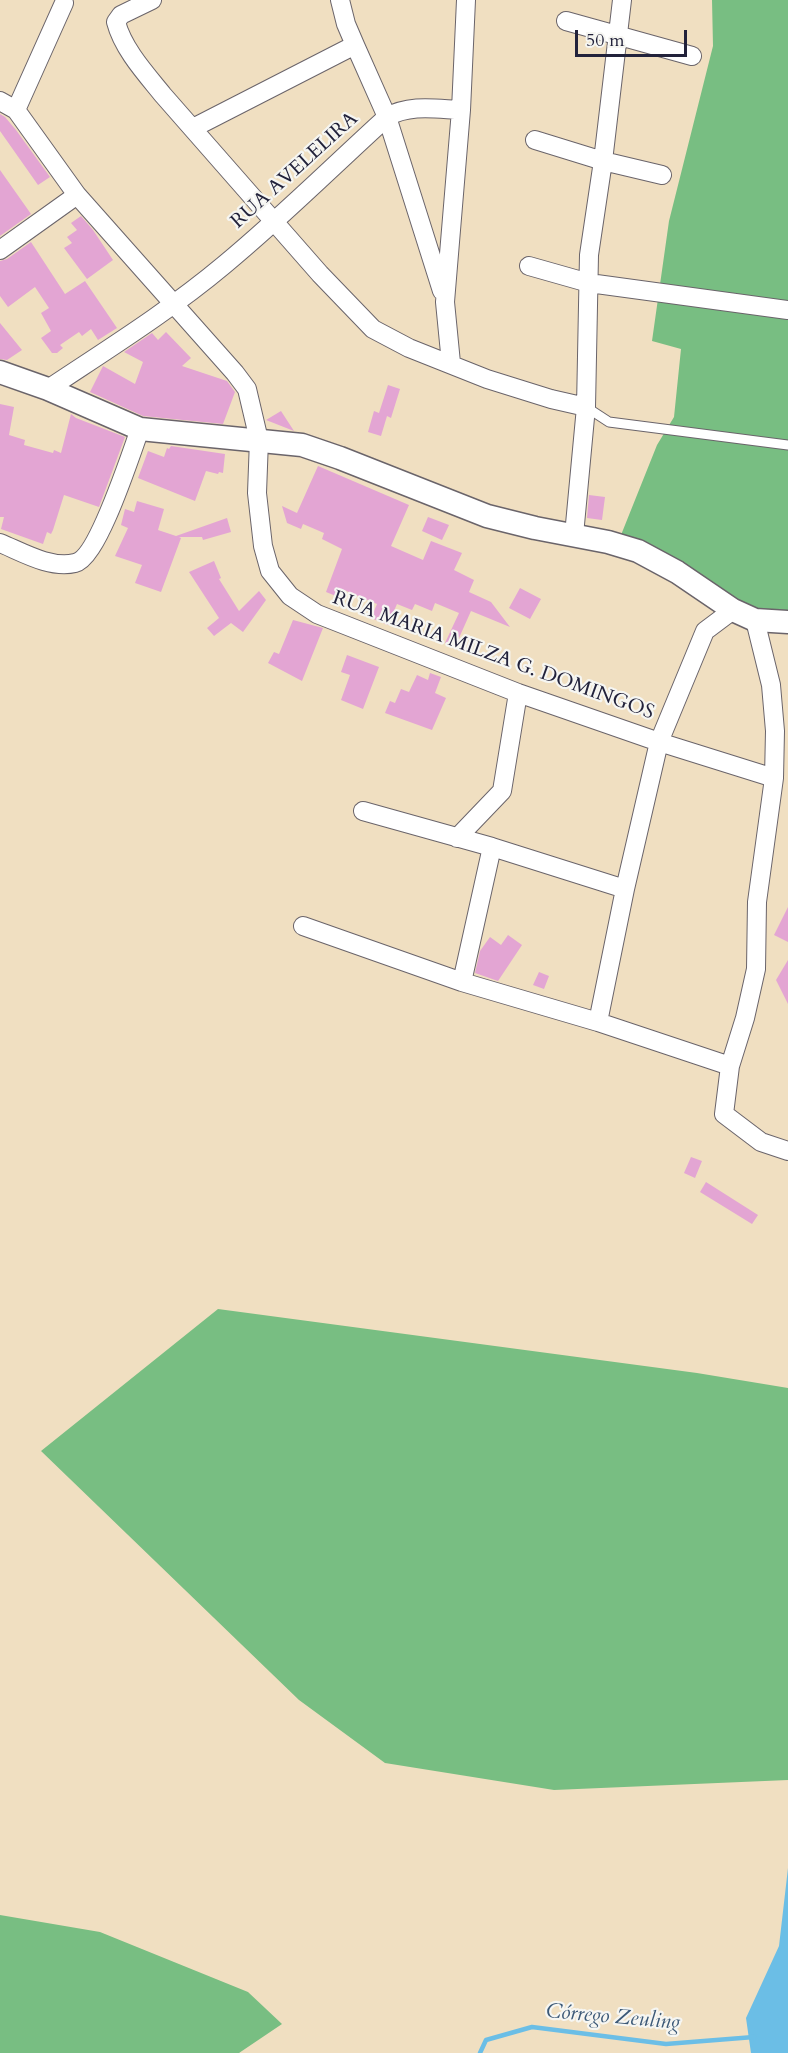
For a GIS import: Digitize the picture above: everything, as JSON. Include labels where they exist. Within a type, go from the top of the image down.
[{"type":"street","points":[[152,0],[117,19],[117,26],[141,67],[320,274],[373,328],[409,348],[515,389],[586,407]]},
{"type":"street","points":[[340,0],[355,45],[387,117],[445,302]]},
{"type":"street","points":[[451,363],[445,302],[461,110],[466,0]]},
{"type":"street","points":[[574,535],[586,407],[589,255],[603,161],[622,0]]},
{"type":"street","points":[[16,110],[64,3]]},
{"type":"street","points":[[566,21],[692,56]]},
{"type":"street","points":[[193,128],[355,45]]},
{"type":"street","name":"RUA MARIA MILZA G. DOMINGOS","points":[[0,101],[16,110],[77,195],[247,389],[259,440],[257,493],[262,546],[270,571],[290,596],[317,614],[518,693],[659,742],[774,778]]},
{"type":"street","name":"RUA AVELELIRA","points":[[48,389],[174,305],[224,265],[387,117],[397,111],[412,109],[461,110]]},
{"type":"street","points":[[535,140],[603,161],[662,175]]},
{"type":"street","points":[[0,250],[77,195]]},
{"type":"street","points":[[530,266],[589,283],[788,310]]},
{"type":"street","points":[[0,372],[48,389],[140,429],[302,445],[487,516],[608,542],[638,551],[676,572],[734,610],[755,620],[788,622]]},
{"type":"street","points":[[0,543],[51,563],[74,564],[81,561],[101,533],[140,429]]},
{"type":"street","points":[[598,1022],[625,889],[659,742],[705,631],[734,610]]},
{"type":"street","points":[[755,620],[771,685],[775,731],[774,778],[757,902],[756,969],[745,1018],[730,1066],[724,1114],[761,1142],[788,1151]]},
{"type":"street","points":[[456,838],[502,791],[518,693]]},
{"type":"street","points":[[363,811],[625,889]]},
{"type":"street","points":[[462,982],[492,848]]},
{"type":"street","points":[[303,926],[462,982],[598,1022],[730,1066]]},
{"type":"lane","points":[[586,407],[609,422],[788,445]]},
{"type":"green space","points":[[712,0],[788,0],[788,615],[735,608],[621,535],[657,445],[674,417],[681,349],[652,341],[669,221],[713,46]]},
{"type":"green space","points":[[218,1309],[697,1373],[788,1388],[788,1780],[554,1790],[385,1763],[299,1700],[41,1451]]},
{"type":"green space","points":[[0,1915],[100,1932],[248,1992],[282,2024],[239,2053],[0,2053]]},
{"type":"water","points":[[788,1868],[788,2053],[751,2053],[746,2018],[779,1946]]},
{"type":"building","points":[[0,114],[16,130],[50,177],[38,185],[0,131]]},
{"type":"building","points":[[0,170],[31,214],[0,236]]},
{"type":"building","points":[[81,216],[113,260],[87,279],[64,248],[72,243],[67,237],[77,230],[71,223]]},
{"type":"building","points":[[31,242],[65,294],[85,281],[117,328],[98,340],[91,329],[82,336],[79,332],[60,345],[63,348],[57,353],[52,353],[41,338],[51,331],[41,313],[49,308],[35,287],[8,307],[0,296],[0,261],[7,259]]},
{"type":"building","points":[[0,323],[22,350],[7,360],[0,359]]},
{"type":"building","points":[[166,332],[191,358],[182,366],[227,381],[235,392],[223,424],[143,416],[90,392],[103,366],[135,384],[143,362],[124,352],[152,333],[158,340]]},
{"type":"building","points":[[388,385],[400,389],[391,418],[387,416],[381,436],[368,432],[374,411],[379,413]]},
{"type":"building","points":[[0,404],[14,407],[9,435],[25,440],[24,445],[53,453],[54,450],[61,453],[71,414],[125,437],[99,507],[64,495],[53,530],[51,534],[47,532],[43,544],[1,529],[4,517],[0,517]]},
{"type":"building","points":[[281,411],[294,431],[266,420]]},
{"type":"building","points":[[171,446],[225,454],[223,473],[206,471],[195,501],[138,478],[148,451],[164,457],[167,448]]},
{"type":"building","points":[[318,466],[409,505],[391,546],[423,560],[431,541],[462,553],[454,570],[474,580],[469,592],[491,602],[510,627],[471,611],[455,647],[445,643],[459,613],[435,603],[432,611],[415,604],[412,610],[397,604],[388,625],[371,618],[377,604],[344,590],[341,598],[326,592],[342,549],[322,539],[324,533],[303,524],[301,529],[287,523],[282,506],[297,513]]},
{"type":"building","points":[[589,495],[605,497],[602,520],[587,518]]},
{"type":"building","points":[[137,501],[164,509],[158,530],[176,536],[227,518],[231,532],[203,540],[202,537],[179,537],[181,538],[161,592],[135,583],[142,565],[115,556],[128,528],[121,525],[125,509],[134,512]]},
{"type":"building","points":[[428,517],[449,525],[442,540],[422,531]]},
{"type":"building","points":[[214,561],[221,578],[219,579],[239,611],[259,591],[266,600],[243,632],[231,623],[214,636],[207,628],[219,618],[189,572]]},
{"type":"building","points":[[520,588],[541,599],[530,619],[509,608]]},
{"type":"building","points":[[293,620],[323,628],[302,681],[268,663],[274,652],[279,654]]},
{"type":"building","points":[[347,655],[379,667],[363,709],[341,700],[350,675],[341,672]]},
{"type":"building","points":[[430,673],[441,677],[435,693],[446,698],[432,730],[385,713],[390,701],[395,703],[401,689],[409,692],[417,675],[428,680]]},
{"type":"building","points":[[788,907],[788,942],[774,935]]},
{"type":"building","points":[[508,935],[522,945],[498,981],[475,973],[480,951],[490,937],[501,945]]},
{"type":"building","points":[[788,960],[788,1004],[776,980]]},
{"type":"building","points":[[539,972],[549,976],[544,989],[533,985]]},
{"type":"building","points":[[691,1157],[702,1161],[695,1178],[684,1173]]},
{"type":"building","points":[[706,1182],[758,1215],[752,1224],[700,1192]]},
{"type":"waterway","name":"Córrego Zeuling","points":[[480,2053],[486,2040],[532,2027],[666,2044],[754,2037]]}]
